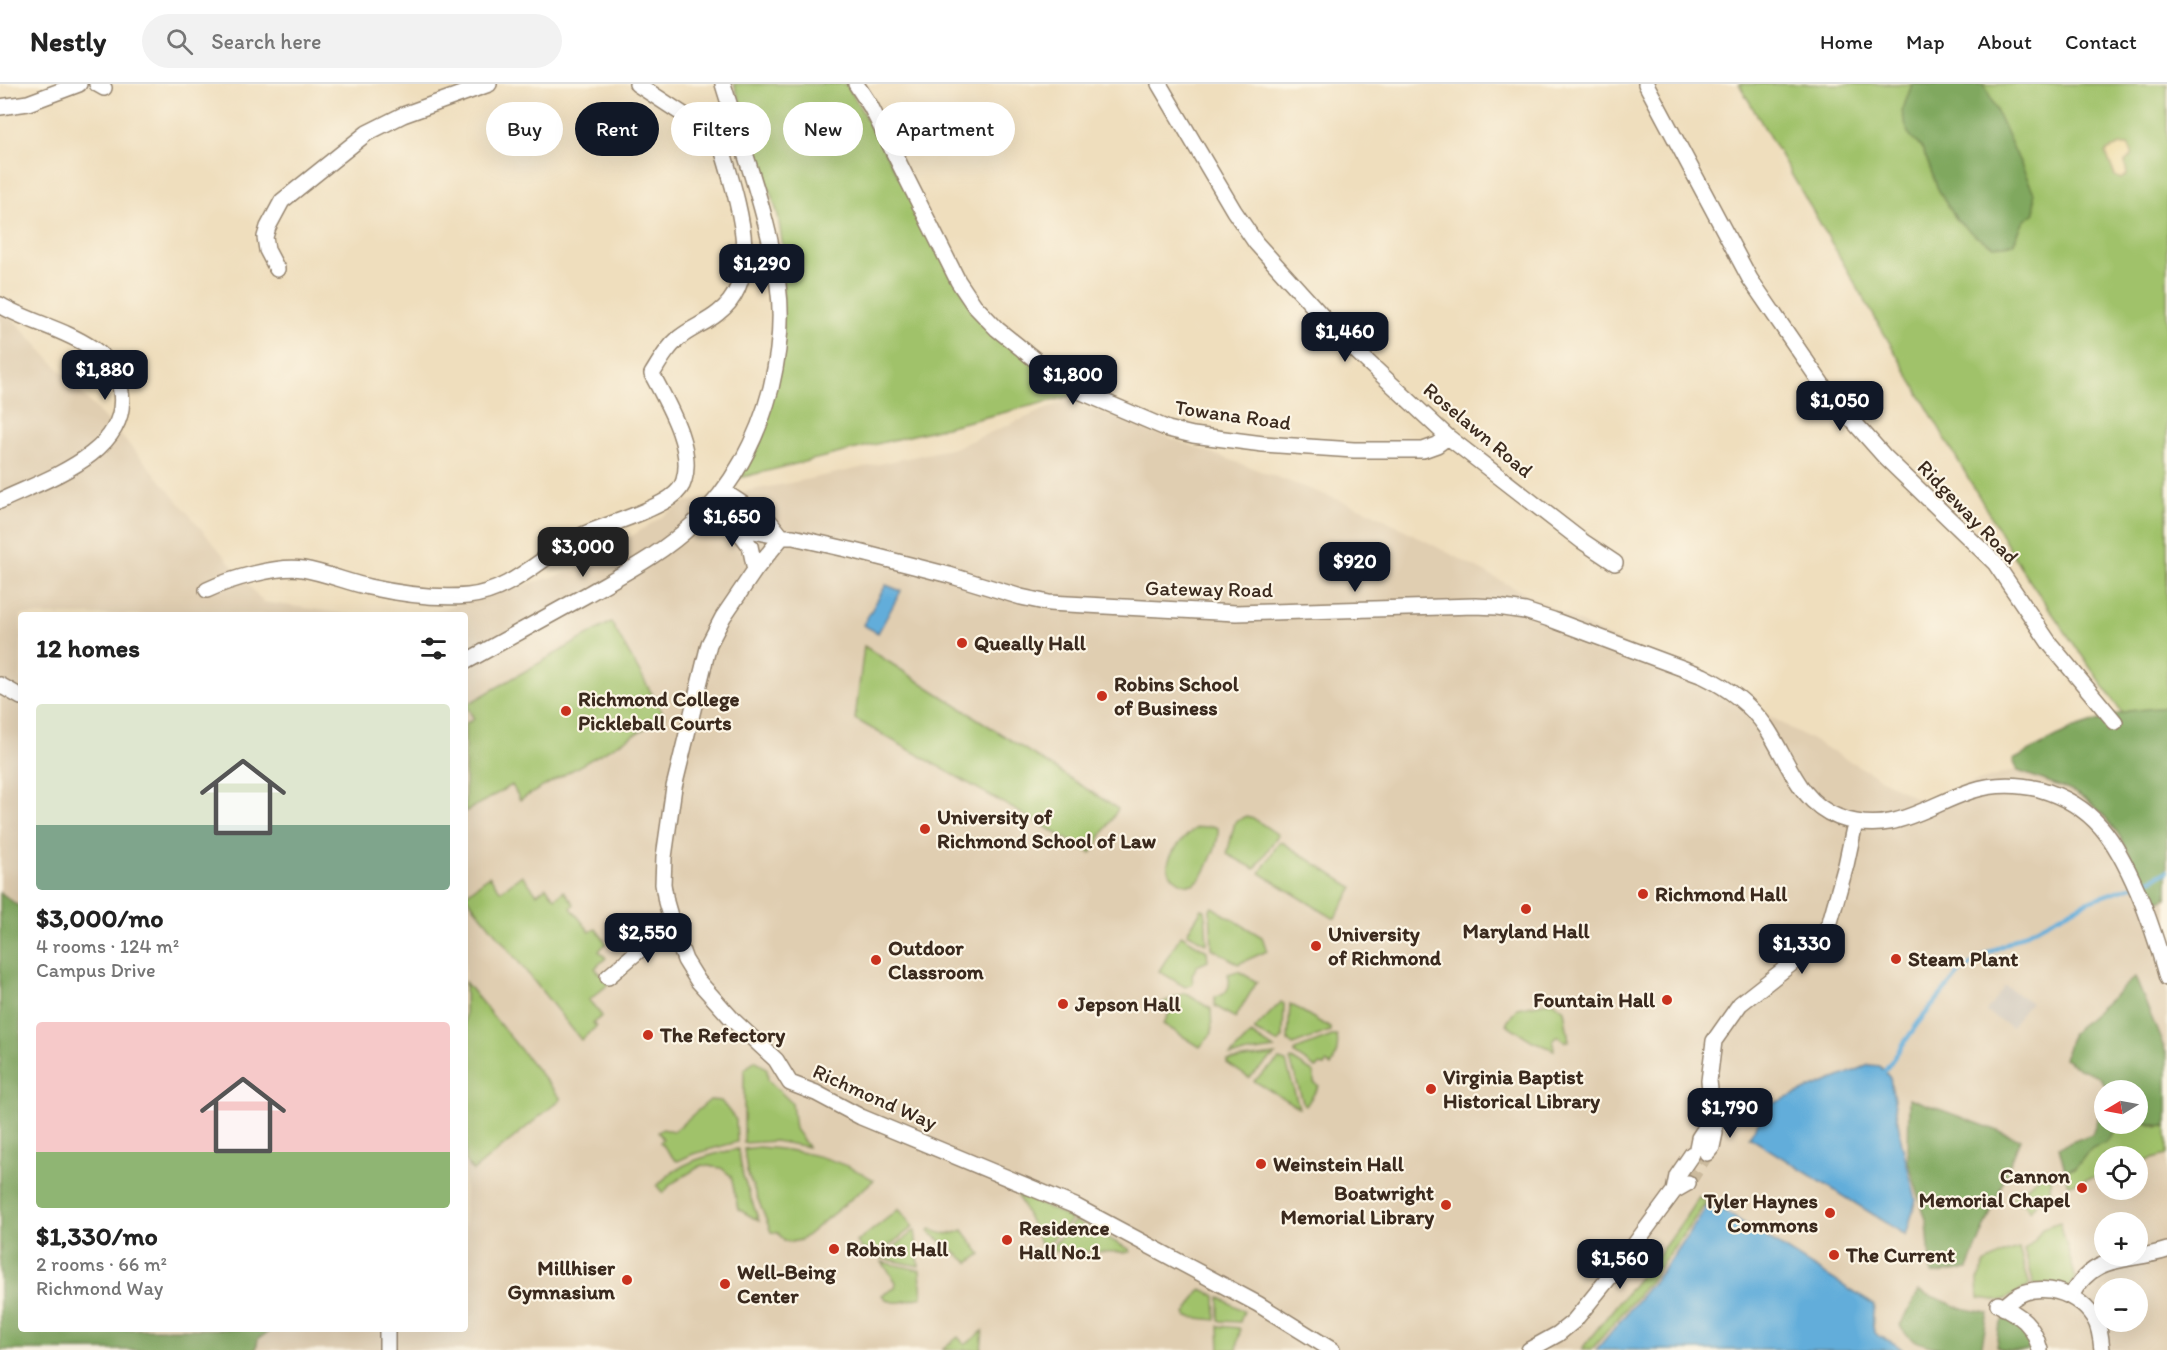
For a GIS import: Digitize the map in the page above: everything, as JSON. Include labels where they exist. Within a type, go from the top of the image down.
[{"type":"street","points":[[0,107],[34,101],[79,84]]},
{"type":"street","points":[[277,269],[267,250],[265,237],[282,201],[367,133],[403,115],[489,84]]},
{"type":"street","points":[[637,84],[671,106]]},
{"type":"street","points":[[723,84],[729,102]]},
{"type":"street","name":"Towana Road","points":[[856,84],[871,107],[958,281],[974,305],[997,329],[1053,374],[1077,390],[1168,429],[1205,437],[1263,444],[1353,450],[1422,450],[1437,445],[1448,437]]},
{"type":"street","name":"Roselawn Road","points":[[1159,84],[1234,211],[1256,243],[1340,336],[1448,437],[1582,541],[1615,563]]},
{"type":"street","name":"Ridgeway Road","points":[[1646,84],[1750,279],[1828,393],[1885,457],[1995,563],[2050,644],[2115,722]]},
{"type":"street","points":[[207,590],[233,579],[284,569],[302,569],[369,587],[403,593],[434,596],[482,594],[509,583],[549,555],[587,533],[628,519],[671,497],[684,483],[687,469],[685,451],[673,415],[652,374],[665,352],[680,338],[719,313],[728,303],[742,276],[744,262],[742,229],[724,156]]},
{"type":"street","points":[[468,660],[632,569],[692,526],[723,491],[735,472],[762,418],[776,367],[780,313],[778,284],[764,218],[745,156]]},
{"type":"street","points":[[0,305],[76,340],[99,354],[115,372],[122,396],[120,414],[111,433],[90,455],[65,471],[0,501]]},
{"type":"street","points":[[723,491],[770,522],[782,537]]},
{"type":"street","name":"Gateway Road","points":[[711,505],[754,531],[793,537],[883,558],[1049,603],[1236,613],[1475,606],[1525,611],[1720,684],[1757,715],[1767,728],[1801,788],[1810,798],[1827,812],[1855,822],[1868,825],[1895,822],[1987,787],[2032,788],[2062,797],[2082,808],[2113,841],[2129,871],[2143,905],[2167,978]]},
{"type":"street","name":"Gateway Road","points":[[728,517],[750,546],[755,570]]},
{"type":"street","name":"Richmond Way","points":[[782,537],[755,570],[723,617],[709,644],[674,787],[664,857],[663,884],[674,930],[685,960],[698,981],[732,1020],[776,1060],[790,1083],[816,1093],[861,1117],[1083,1210],[1258,1304],[1332,1350]]},
{"type":"street","points":[[0,685],[18,695]]},
{"type":"street","points":[[1529,1350],[1558,1334],[1574,1321],[1621,1263],[1699,1152],[1712,1147],[1714,1115],[1709,1081],[1714,1041],[1740,1004],[1819,942],[1830,922],[1855,822]]},
{"type":"street","points":[[608,977],[652,939],[674,930]]},
{"type":"street","points":[[2071,1296],[2085,1276],[2102,1264],[2167,1250]]},
{"type":"street","points":[[2040,1350],[2037,1339],[2027,1323],[2001,1306],[2013,1298],[2040,1288],[2061,1292],[2085,1306],[2095,1319],[2102,1350]]},
{"type":"street","points":[[387,1332],[387,1350]]},
{"type":"shaded area","name":"University of Richmond","points":[[0,305],[145,462],[263,602],[333,612],[18,612],[18,1332],[468,1332],[468,612],[430,612],[580,569],[685,502],[790,483],[954,448],[1067,400],[1369,511],[1581,623],[1762,712],[1921,801],[1955,788],[2167,725],[2167,1350],[0,1350]]},
{"type":"shaded area","points":[[2005,986],[2030,1002],[2011,1027],[1986,1012]]},
{"type":"green space","points":[[734,84],[847,84],[857,102],[783,102],[783,156],[863,156],[863,113],[875,134],[875,156],[887,156],[975,314],[1075,395],[735,479],[782,357],[783,249],[778,215],[758,156],[771,156],[771,102],[740,102]]},
{"type":"green space","points":[[1739,84],[2167,84],[2167,716],[2122,713],[2020,567]]},
{"type":"green space","points":[[1912,84],[1984,84],[2034,193],[2035,213],[2024,221],[2013,244],[1993,246],[1975,236],[1956,219],[1938,189],[1923,150],[1908,133],[1902,112]]},
{"type":"green space","name":"Richmond College Pickleball Courts","points":[[611,622],[665,717],[520,800],[512,785],[468,810],[468,722],[474,719],[468,704]]},
{"type":"green space","points":[[864,646],[1118,809],[1091,853],[855,719]]},
{"type":"green space","points":[[2167,707],[2167,898],[2151,905],[2123,842],[2102,814],[2090,802],[2075,793],[2018,771],[2013,760],[2072,729],[2128,711]]},
{"type":"green space","points":[[1247,816],[1278,835],[1255,869],[1227,854],[1235,822]]},
{"type":"green space","points":[[1212,826],[1218,828],[1217,841],[1202,876],[1191,884],[1177,880],[1168,869],[1169,860],[1175,849],[1196,828]]},
{"type":"green space","points":[[1279,842],[1353,888],[1335,918],[1260,873]]},
{"type":"green space","points":[[522,875],[537,894],[546,887],[555,898],[564,891],[574,904],[571,908],[590,932],[596,928],[606,943],[599,951],[606,958],[595,968],[609,984],[589,1000],[602,1016],[593,1023],[596,1027],[581,1040],[468,899],[468,893],[489,876],[501,891]]},
{"type":"green space","points":[[0,892],[18,906],[18,1332],[268,1332],[258,1339],[256,1350],[0,1350]]},
{"type":"green space","points":[[1212,907],[1262,937],[1267,951],[1238,964],[1212,948],[1210,909]]},
{"type":"green space","points":[[1202,909],[1205,910],[1207,944],[1187,933]]},
{"type":"green space","points":[[1181,935],[1207,951],[1208,961],[1197,966],[1192,975],[1193,984],[1185,987],[1159,971]]},
{"type":"green space","points":[[1238,971],[1257,982],[1235,1018],[1215,1006],[1215,997],[1228,989],[1228,974]]},
{"type":"green space","points":[[2135,977],[2167,1055],[2167,1126],[2148,1123],[2148,1080],[2102,1080],[2099,1076],[2064,1059],[2072,1033]]},
{"type":"green space","points":[[468,986],[561,1099],[473,1171],[468,1165]]},
{"type":"green space","points":[[1185,993],[1211,1009],[1212,1033],[1200,1047],[1163,1024],[1172,1009],[1162,1003]]},
{"type":"green space","points":[[1553,1001],[1564,1010],[1569,1041],[1564,1042],[1556,1036],[1553,1040],[1554,1050],[1531,1040],[1506,1024],[1517,1008]]},
{"type":"green space","points":[[1281,1002],[1284,1004],[1283,1038],[1277,1043],[1254,1030]]},
{"type":"green space","points":[[1290,1004],[1330,1028],[1330,1031],[1293,1045],[1288,1041]]},
{"type":"green space","points":[[1251,1034],[1274,1049],[1230,1056]]},
{"type":"green space","points":[[1337,1036],[1338,1044],[1331,1066],[1326,1063],[1316,1068],[1295,1054],[1295,1050]]},
{"type":"green space","points":[[1275,1055],[1249,1078],[1227,1063],[1227,1061]]},
{"type":"green space","points":[[1292,1059],[1314,1073],[1314,1083],[1319,1086],[1306,1106],[1290,1060]]},
{"type":"green space","points":[[755,1060],[767,1069],[768,1080],[792,1103],[795,1129],[808,1147],[775,1141],[744,1143],[744,1070]]},
{"type":"green space","points":[[1279,1060],[1286,1062],[1299,1108],[1254,1081]]},
{"type":"green space","points":[[1909,1098],[2020,1139],[1968,1269],[1931,1274],[1927,1223],[1908,1161]]},
{"type":"green space","points":[[710,1100],[721,1101],[736,1120],[737,1142],[675,1160],[660,1142],[663,1139],[658,1132],[662,1129],[674,1131]]},
{"type":"green space","points":[[2148,1124],[2157,1127],[2167,1126],[2167,1155],[2148,1160],[2148,1146],[2096,1146],[2112,1134],[2148,1134]]},
{"type":"green space","points":[[2094,1128],[2094,1134],[2112,1134],[2103,1144],[2094,1146],[2077,1165],[2065,1170],[2059,1147],[2092,1134]]},
{"type":"green space","points":[[759,1147],[819,1156],[847,1166],[874,1180],[801,1240],[784,1241],[778,1233],[771,1232],[747,1172],[744,1149]]},
{"type":"green space","points":[[2094,1147],[2094,1177],[2071,1184],[2067,1183],[2065,1170],[2074,1168]]},
{"type":"green space","points":[[738,1149],[743,1176],[759,1221],[738,1209],[731,1176],[721,1168],[702,1165],[671,1184],[663,1193],[657,1186],[684,1165]]},
{"type":"green space","points":[[2042,1173],[2052,1174],[2050,1188],[2053,1197],[2037,1202],[2030,1211],[2023,1203],[2011,1202],[2019,1187],[2027,1187]]},
{"type":"green space","points":[[1017,1194],[1072,1219],[1043,1249]]},
{"type":"green space","points":[[1699,1196],[1706,1203],[1649,1282],[1591,1350],[1581,1350],[1657,1256]]},
{"type":"green space","points":[[899,1209],[913,1227],[877,1255],[872,1250],[863,1250],[857,1242]]},
{"type":"green space","points":[[1075,1221],[1129,1249],[1130,1252],[1048,1251]]},
{"type":"green space","points":[[2060,1222],[2076,1279],[2068,1288],[2034,1285],[2024,1250],[2035,1240],[2042,1228]]},
{"type":"green space","points":[[931,1229],[947,1234],[963,1230],[981,1254],[969,1263],[928,1231]]},
{"type":"green space","points":[[915,1230],[919,1266],[881,1258]]},
{"type":"green space","points":[[2019,1249],[2030,1286],[2002,1301],[1979,1298],[1978,1280],[1984,1264]]},
{"type":"green space","points":[[882,1262],[920,1270],[922,1297],[900,1302],[886,1299],[882,1295],[895,1288],[896,1282]]},
{"type":"green space","points":[[1201,1289],[1215,1295],[1216,1320],[1187,1317],[1185,1314]]},
{"type":"green space","points":[[1919,1291],[1961,1308],[1988,1313],[1981,1350],[1934,1347],[1914,1340],[1906,1334],[1900,1326]]},
{"type":"green space","points":[[1219,1297],[1244,1311],[1240,1322],[1219,1321]]},
{"type":"green space","points":[[2006,1313],[2018,1318],[2037,1350],[2003,1350],[1996,1346],[1998,1330]]},
{"type":"green space","points":[[1219,1326],[1239,1328],[1237,1350],[1220,1350]]},
{"type":"green space","points":[[983,1331],[981,1350],[942,1350],[958,1337],[965,1345]]},
{"type":"sand","points":[[2121,145],[2128,145],[2132,152],[2125,162],[2127,175],[2121,179],[2115,176],[2106,153]]},
{"type":"water","points":[[886,585],[901,591],[878,633],[863,625]]},
{"type":"water","points":[[1869,1065],[1880,1066],[1890,1078],[1902,1144],[1916,1200],[1906,1235],[1749,1137],[1769,1105]]},
{"type":"water","points":[[1710,1202],[1874,1305],[1873,1327],[1875,1332],[1903,1350],[1596,1350],[1671,1260]]},
{"type":"waterway","points":[[1881,1076],[1918,1023],[1959,973],[1990,952],[2086,902],[2152,879],[2167,871]]},
{"type":"tunnel","points":[[1688,1183],[1707,1153]]},
{"type":"place","name":"Queally Hall","points":[[962,643]]},
{"type":"place","name":"Robins School of Business","points":[[1102,696]]},
{"type":"place","name":"Richmond College Pickleball Courts","points":[[566,711]]},
{"type":"place","name":"University of Richmond School of Law","points":[[925,829]]},
{"type":"place","name":"Richmond Hall","points":[[1643,894]]},
{"type":"place","name":"Maryland Hall","points":[[1526,909]]},
{"type":"place","name":"University of Richmond","points":[[1316,946]]},
{"type":"place","name":"Steam Plant","points":[[1896,959]]},
{"type":"place","name":"Outdoor Classroom","points":[[876,960]]},
{"type":"place","name":"Fountain Hall","points":[[1667,1000]]},
{"type":"place","name":"Jepson Hall","points":[[1063,1004]]},
{"type":"place","name":"The Refectory","points":[[648,1035]]},
{"type":"place","name":"Virginia Baptist Historical Library","points":[[1431,1089]]},
{"type":"place","name":"Weinstein Hall","points":[[1261,1164]]},
{"type":"place","name":"Cannon Memorial Chapel","points":[[2082,1188]]},
{"type":"place","name":"Boatwright Memorial Library","points":[[1446,1205]]},
{"type":"place","name":"Tyler Haynes Commons","points":[[1830,1213]]},
{"type":"place","name":"Residence Hall No.1","points":[[1007,1240]]},
{"type":"place","name":"Robins Hall","points":[[834,1249]]},
{"type":"place","name":"The Current","points":[[1834,1255]]},
{"type":"place","name":"Millhiser Gymnasium","points":[[627,1280]]},
{"type":"place","name":"Well-Being Center","points":[[725,1284]]}]
